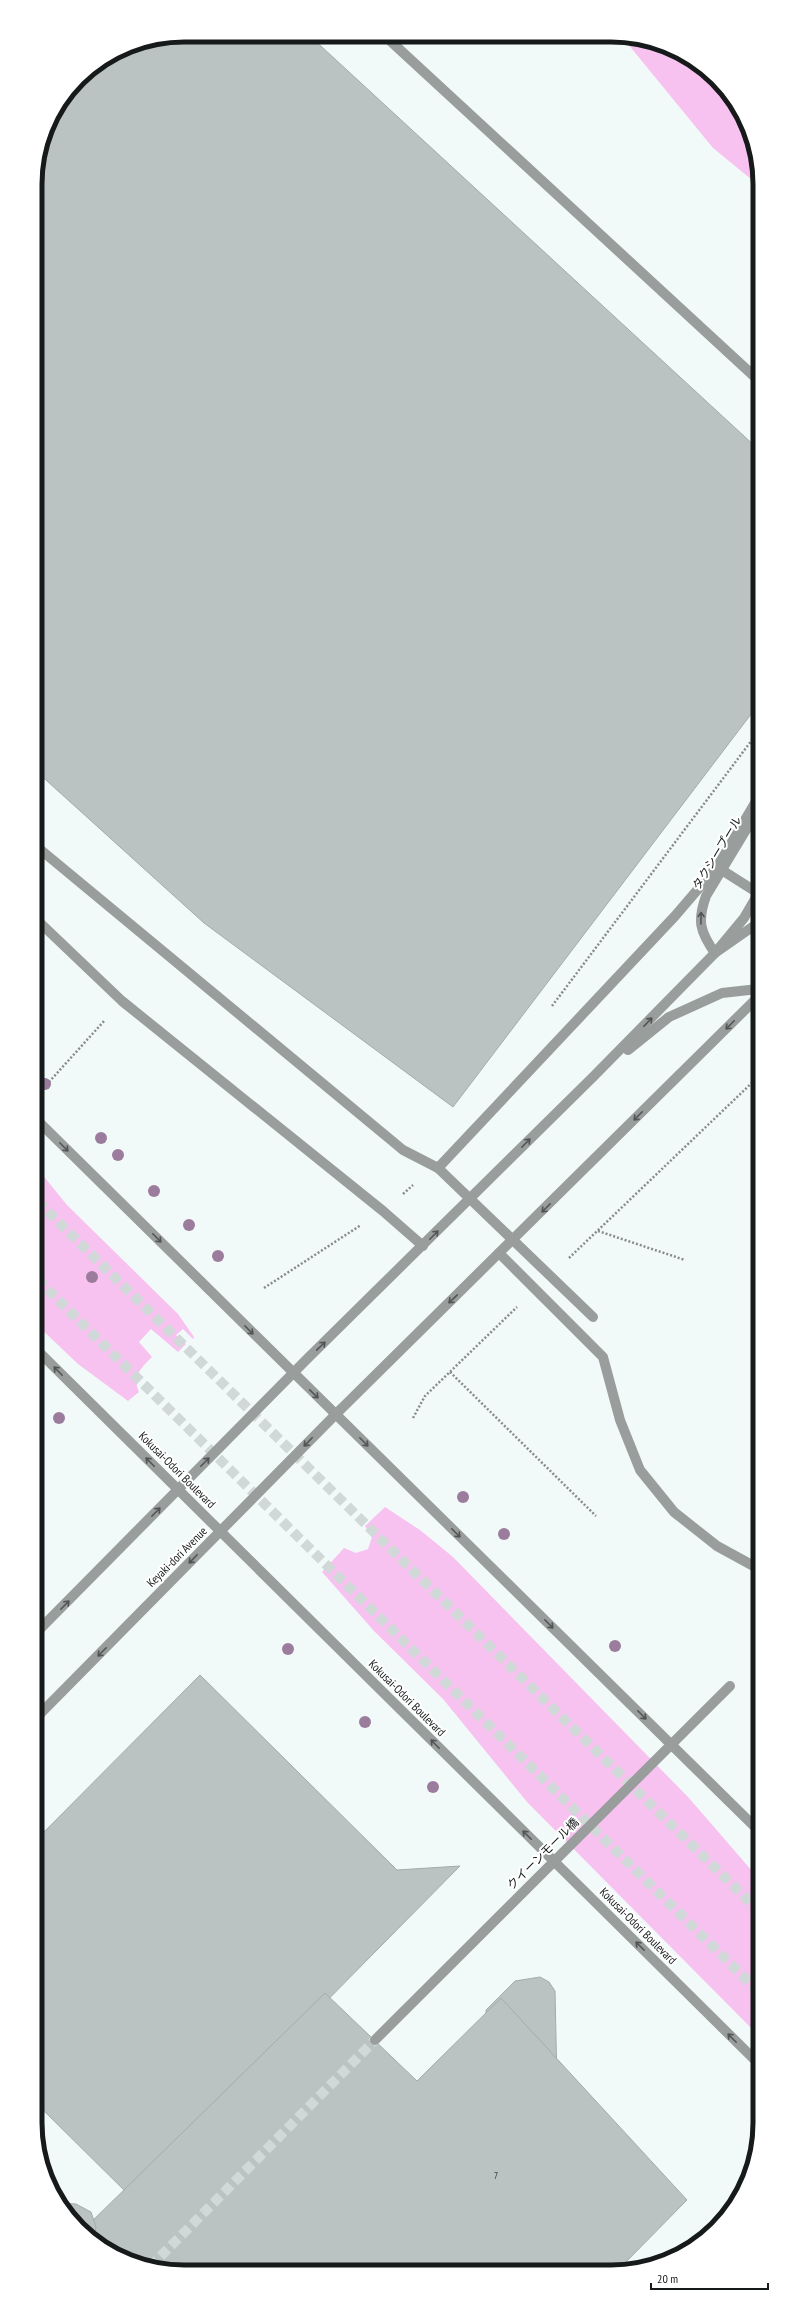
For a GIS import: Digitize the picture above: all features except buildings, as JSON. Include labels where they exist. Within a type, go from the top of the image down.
[{"type":"street","points":[[392,42],[753,375]]},
{"type":"street","points":[[438,1168],[675,916],[717,867],[753,806]]},
{"type":"street","name":"タクシープール","points":[[715,953],[703,936],[701,908],[706,896],[753,818]]},
{"type":"street","points":[[42,851],[403,1150],[438,1168],[593,1317]]},
{"type":"street","points":[[717,867],[753,891]]},
{"type":"street","points":[[42,1627],[293,1373],[593,1078],[715,953],[744,918],[753,903]]},
{"type":"street","points":[[42,925],[122,1001],[383,1211],[423,1246]]},
{"type":"street","points":[[715,953],[753,926]]},
{"type":"street","points":[[593,1078],[669,1017],[722,993],[753,990]]},
{"type":"street","name":"Keyaki-dori Avenue","points":[[42,1713],[336,1414],[753,1003]]},
{"type":"street","points":[[42,1125],[753,1825]]},
{"type":"street","points":[[499,1253],[603,1357],[620,1420],[640,1470],[674,1512],[717,1546],[753,1566]]},
{"type":"street","name":"Kokusai-Odori Boulevard","points":[[42,1355],[753,2058]]},
{"type":"street","name":"クイーンモール橋","points":[[375,2040],[730,1686]]},
{"type":"path","points":[[548,1011],[753,739]]},
{"type":"path","points":[[49,1082],[122,1001]]},
{"type":"path","points":[[413,1418],[425,1396],[753,1082]]},
{"type":"path","points":[[264,1288],[383,1211],[418,1181]]},
{"type":"path","points":[[598,1231],[685,1260]]},
{"type":"path","points":[[450,1372],[596,1516]]},
{"type":"shaded area","points":[[627,43],[648,47],[682,61],[705,77],[718,90],[734,113],[742,130],[750,156],[753,181],[713,148]]},
{"type":"shaded area","points":[[42,1174],[67,1205],[178,1314],[194,1337],[193,1339],[183,1329],[176,1335],[186,1344],[178,1352],[151,1329],[139,1342],[152,1357],[141,1369],[137,1377],[139,1392],[128,1401],[78,1364],[42,1330]]},
{"type":"shaded area","points":[[385,1507],[420,1530],[453,1557],[689,1798],[753,1872],[753,2030],[527,1802],[443,1699],[374,1631],[322,1572],[344,1548],[356,1553],[368,1549],[372,1537],[365,1526]]},
{"type":"tunnel","points":[[42,1206],[753,1905]]},
{"type":"tunnel","points":[[42,1284],[753,1986]]},
{"type":"tunnel","points":[[155,2262],[375,2040]]}]
